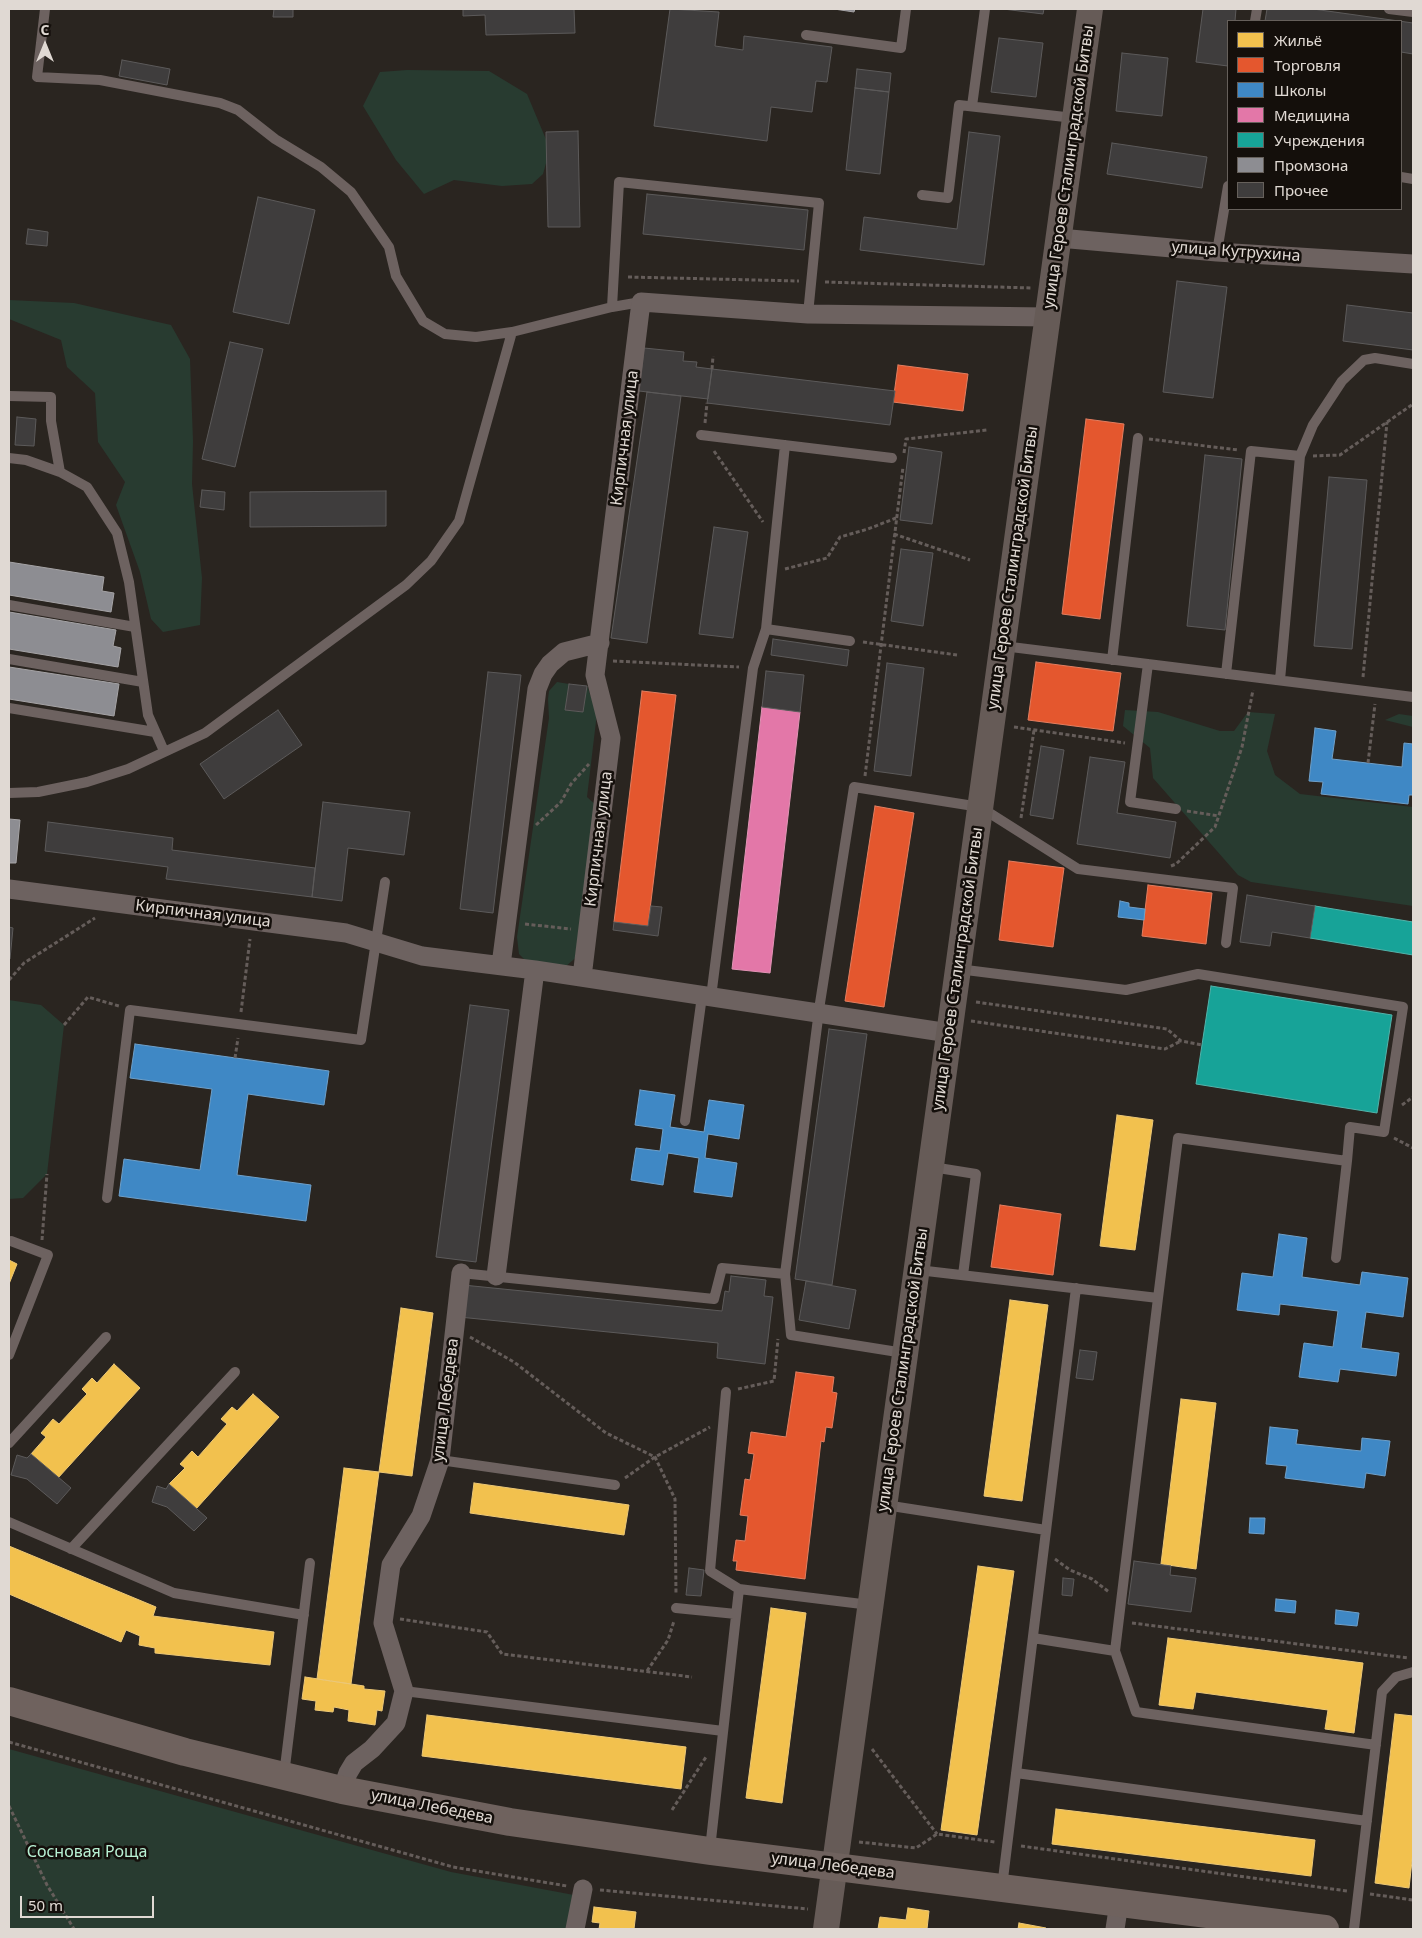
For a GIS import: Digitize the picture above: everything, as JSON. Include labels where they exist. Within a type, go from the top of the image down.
[{"type":"main road","name":"улица Лебедева","points":[[9,1701],[185,1752],[284,1776],[342,1790],[510,1822],[710,1851],[1325,1929]]},
{"type":"street","name":"улица Героев Сталинградской Битвы","points":[[827,1920],[931,1167],[958,1027],[958,970],[1090,9]]},
{"type":"street","name":"улица Кутрухина","points":[[1059,238],[1218,252],[1413,264]]},
{"type":"street","points":[[641,302],[808,314],[1048,317]]},
{"type":"street","name":"Кирпичная улица","points":[[582,977],[611,738],[595,675],[641,302]]},
{"type":"street","points":[[501,965],[537,688],[542,674],[564,652],[599,651]]},
{"type":"street","name":"Кирпичная улица","points":[[9,889],[346,933],[422,956],[501,965],[819,1013],[958,1027]]},
{"type":"street","points":[[496,1276],[535,970]]},
{"type":"street","name":"улица Лебедева","points":[[404,1692],[383,1623],[391,1565],[421,1516],[440,1460],[461,1273]]},
{"type":"street","points":[[342,1790],[354,1763],[372,1749],[396,1723],[404,1692]]},
{"type":"street","points":[[575,1929],[583,1889]]},
{"type":"street","points":[[1115,1929],[1119,1903]]},
{"type":"lane","points":[[46,9],[37,77],[100,80],[220,103],[238,110],[275,139],[321,167],[351,192],[389,247],[396,276],[423,321],[445,334],[476,337],[512,332],[612,307],[641,302]]},
{"type":"lane","points":[[806,35],[901,48],[906,9]]},
{"type":"lane","points":[[972,106],[985,9]]},
{"type":"lane","points":[[1389,9],[1413,12]]},
{"type":"lane","points":[[922,195],[948,198],[959,105],[1075,118]]},
{"type":"lane","points":[[612,307],[619,182],[819,203],[808,314]]},
{"type":"lane","points":[[1218,252],[1227,193]]},
{"type":"lane","points":[[9,793],[38,792],[87,782],[128,769],[205,733],[406,585],[431,561],[459,521],[512,332]]},
{"type":"lane","points":[[1280,680],[1300,456],[1313,425],[1342,381],[1364,360],[1375,358],[1413,364]]},
{"type":"lane","points":[[9,396],[51,396],[51,421],[60,472]]},
{"type":"lane","points":[[702,435],[892,458]]},
{"type":"lane","points":[[1112,660],[1138,438]]},
{"type":"lane","points":[[685,1121],[706,996],[753,668],[766,629],[785,445]]},
{"type":"lane","points":[[1226,674],[1251,451],[1300,456]]},
{"type":"lane","points":[[9,458],[26,460],[60,472],[86,487],[118,533],[129,582],[148,715],[164,751]]},
{"type":"lane","points":[[9,605],[135,627]]},
{"type":"lane","points":[[766,629],[850,641]]},
{"type":"lane","points":[[1003,646],[1413,697]]},
{"type":"lane","points":[[9,659],[143,682]]},
{"type":"lane","points":[[1148,664],[1130,802],[1176,809]]},
{"type":"lane","points":[[9,708],[155,732]]},
{"type":"lane","points":[[905,1353],[791,1335],[785,1274],[819,1013],[854,788],[980,807],[1078,869],[1233,888],[1226,944]]},
{"type":"lane","points":[[107,1198],[130,1010],[361,1040],[384,882]]},
{"type":"lane","points":[[958,970],[1126,990],[1198,974],[1403,1007],[1384,1132],[1350,1127],[1336,1258]]},
{"type":"lane","points":[[1347,1161],[1178,1138],[1116,1651],[1136,1712],[1376,1745]]},
{"type":"lane","points":[[931,1167],[976,1174],[963,1275]]},
{"type":"lane","points":[[9,1355],[48,1256],[11,1241]]},
{"type":"lane","points":[[461,1273],[714,1299],[722,1268],[785,1274]]},
{"type":"lane","points":[[917,1270],[1158,1298]]},
{"type":"lane","points":[[1002,1888],[1076,1288]]},
{"type":"lane","points":[[9,1443],[106,1337]]},
{"type":"lane","points":[[71,1549],[235,1372]]},
{"type":"lane","points":[[726,1392],[710,1571],[738,1589],[870,1605]]},
{"type":"lane","points":[[440,1460],[615,1485]]},
{"type":"lane","points":[[884,1505],[1046,1530]]},
{"type":"lane","points":[[9,1522],[174,1594],[304,1615]]},
{"type":"lane","points":[[284,1776],[310,1563]]},
{"type":"lane","points":[[710,1851],[738,1589]]},
{"type":"lane","points":[[676,1608],[736,1614]]},
{"type":"lane","points":[[1033,1638],[1116,1651]]},
{"type":"lane","points":[[1354,1929],[1382,1692],[1396,1677],[1413,1672]]},
{"type":"lane","points":[[404,1692],[723,1731]]},
{"type":"lane","points":[[1016,1773],[1367,1821]]},
{"type":"path","points":[[613,277],[1052,289]]},
{"type":"path","points":[[712,369],[713,356]]},
{"type":"path","points":[[707,403],[702,435],[769,530]]},
{"type":"path","points":[[1300,456],[1340,455],[1413,404]]},
{"type":"path","points":[[1362,690],[1387,422]]},
{"type":"path","points":[[863,789],[906,439],[987,430]]},
{"type":"path","points":[[1138,438],[1251,451]]},
{"type":"path","points":[[771,577],[788,567],[827,558],[840,537],[896,518]]},
{"type":"path","points":[[894,534],[970,560]]},
{"type":"path","points":[[850,641],[957,655]]},
{"type":"path","points":[[599,651],[753,668]]},
{"type":"path","points":[[1168,867],[1176,864],[1215,827],[1242,747],[1255,677]]},
{"type":"path","points":[[1368,763],[1376,700]]},
{"type":"path","points":[[1014,727],[1138,744]]},
{"type":"path","points":[[1019,831],[1034,730]]},
{"type":"path","points":[[518,838],[544,820],[561,802],[571,784],[611,738]]},
{"type":"path","points":[[1176,809],[1219,816]]},
{"type":"path","points":[[9,980],[24,964],[119,903]]},
{"type":"path","points":[[236,1058],[252,921]]},
{"type":"path","points":[[507,921],[588,931]]},
{"type":"path","points":[[64,1025],[88,997],[130,1010]]},
{"type":"path","points":[[976,1002],[1167,1029],[1181,1041],[1202,1045]]},
{"type":"path","points":[[958,1027],[1165,1049],[1181,1041]]},
{"type":"path","points":[[1384,1132],[1413,1148]]},
{"type":"path","points":[[42,1253],[47,1174]]},
{"type":"path","points":[[726,1392],[774,1381],[779,1332]]},
{"type":"path","points":[[615,1485],[655,1457],[723,1420]]},
{"type":"path","points":[[1044,1552],[1108,1591],[1119,1621],[1413,1659]]},
{"type":"path","points":[[415,1622],[488,1632],[502,1654],[692,1677]]},
{"type":"path","points":[[672,1810],[723,1731]]},
{"type":"path","points":[[9,1742],[453,1867],[583,1889],[827,1920]]},
{"type":"path","points":[[871,1749],[937,1834]]},
{"type":"path","points":[[9,1806],[48,1884],[74,1929]]},
{"type":"path","points":[[859,1842],[916,1848],[937,1834],[1413,1900]]},
{"type":"green space","points":[[407,70],[489,71],[527,94],[550,149],[543,174],[532,184],[502,186],[454,180],[424,194],[396,160],[363,106],[380,72]]},
{"type":"green space","points":[[9,300],[74,303],[171,325],[190,359],[193,441],[192,484],[202,578],[200,625],[163,632],[151,619],[140,572],[116,505],[125,482],[98,442],[95,393],[67,367],[61,340],[9,319]]},
{"type":"green space","points":[[557,682],[569,684],[565,710],[583,712],[587,686],[597,713],[587,797],[598,807],[580,954],[565,967],[527,962],[519,954],[517,937],[549,718],[549,691]]},
{"type":"green space","points":[[1125,710],[1158,712],[1220,731],[1234,731],[1248,712],[1275,714],[1267,751],[1275,775],[1300,794],[1413,807],[1413,906],[1251,882],[1238,875],[1153,778],[1150,748],[1123,726]]},
{"type":"green space","points":[[1399,714],[1413,716],[1413,727],[1385,720]]},
{"type":"green space","points":[[9,1000],[41,1005],[64,1025],[47,1174],[23,1198],[9,1199]]},
{"type":"green space","name":"Сосновая Роща","points":[[9,1749],[451,1872],[574,1895],[567,1929],[9,1929]]},
{"type":"building: Жильё","points":[[1117,1115],[1153,1120],[1135,1250],[1100,1246]]},
{"type":"building: Жильё","points":[[9,1260],[17,1264],[9,1284]]},
{"type":"building: Жильё","points":[[1010,1300],[1048,1305],[1022,1501],[984,1496]]},
{"type":"building: Жильё","points":[[401,1308],[433,1313],[412,1476],[379,1472]]},
{"type":"building: Жильё","points":[[114,1364],[140,1388],[58,1478],[31,1454],[46,1437],[41,1433],[53,1419],[59,1424],[87,1394],[82,1389],[92,1378],[97,1383]]},
{"type":"building: Жильё","points":[[253,1394],[279,1417],[196,1509],[169,1484],[185,1468],[180,1464],[192,1451],[198,1457],[227,1424],[221,1419],[232,1407],[237,1411]]},
{"type":"building: Жильё","points":[[1181,1399],[1216,1403],[1196,1569],[1161,1564]]},
{"type":"building: Жильё","points":[[344,1468],[379,1472],[351,1684],[317,1679]]},
{"type":"building: Жильё","points":[[474,1483],[629,1505],[624,1535],[470,1513]]},
{"type":"building: Жильё","points":[[9,1546],[156,1607],[153,1616],[274,1632],[270,1665],[155,1653],[155,1648],[139,1645],[140,1636],[126,1630],[121,1642],[9,1594]]},
{"type":"building: Жильё","points":[[978,1566],[1014,1571],[977,1835],[941,1830]]},
{"type":"building: Жильё","points":[[771,1608],[806,1613],[782,1803],[746,1798]]},
{"type":"building: Жильё","points":[[1168,1638],[1363,1663],[1354,1733],[1325,1729],[1328,1710],[1196,1692],[1193,1709],[1159,1705]]},
{"type":"building: Жильё","points":[[305,1677],[364,1686],[364,1689],[385,1691],[382,1711],[377,1710],[375,1725],[348,1721],[349,1710],[334,1707],[333,1712],[315,1710],[316,1701],[302,1699]]},
{"type":"building: Жильё","points":[[1395,1714],[1413,1716],[1413,1852],[1409,1888],[1375,1883]]},
{"type":"building: Жильё","points":[[427,1715],[686,1747],[681,1789],[422,1756]]},
{"type":"building: Жильё","points":[[1056,1809],[1315,1840],[1311,1876],[1052,1844]]},
{"type":"building: Жильё","points":[[594,1907],[636,1912],[634,1929],[599,1929],[600,1923],[592,1922]]},
{"type":"building: Жильё","points":[[908,1908],[929,1911],[927,1929],[878,1929],[880,1917],[906,1920]]},
{"type":"building: Жильё","points":[[1019,1923],[1046,1928],[1046,1929],[1018,1929]]},
{"type":"building: Торговля","points":[[898,365],[968,374],[963,411],[893,402]]},
{"type":"building: Торговля","points":[[1086,419],[1124,424],[1100,619],[1062,614]]},
{"type":"building: Торговля","points":[[1036,662],[1121,673],[1113,731],[1028,720]]},
{"type":"building: Торговля","points":[[642,691],[676,695],[648,926],[614,922]]},
{"type":"building: Торговля","points":[[875,806],[914,813],[884,1007],[845,1001]]},
{"type":"building: Торговля","points":[[1009,861],[1064,868],[1053,947],[999,940]]},
{"type":"building: Торговля","points":[[1148,885],[1212,893],[1206,944],[1142,936]]},
{"type":"building: Торговля","points":[[1000,1205],[1061,1214],[1053,1275],[991,1267]]},
{"type":"building: Торговля","points":[[796,1372],[834,1377],[832,1392],[837,1393],[832,1428],[826,1427],[824,1442],[821,1441],[805,1579],[736,1570],[737,1561],[733,1561],[736,1540],[745,1541],[748,1516],[740,1515],[745,1479],[750,1480],[754,1454],[748,1453],[751,1432],[786,1437]]},
{"type":"building: Школы","points":[[1315,728],[1336,731],[1332,759],[1402,767],[1404,743],[1413,744],[1413,795],[1409,795],[1408,804],[1321,794],[1323,782],[1309,781]]},
{"type":"building: Школы","points":[[1120,901],[1129,903],[1129,907],[1145,909],[1144,920],[1118,917]]},
{"type":"building: Школы","points":[[135,1044],[329,1071],[324,1105],[248,1094],[237,1175],[311,1185],[306,1221],[119,1196],[124,1159],[200,1170],[212,1089],[130,1078]]},
{"type":"building: Школы","points":[[640,1090],[675,1095],[670,1127],[704,1132],[709,1100],[744,1105],[739,1139],[708,1134],[705,1158],[737,1163],[732,1197],[694,1192],[699,1158],[668,1153],[663,1185],[631,1180],[636,1148],[660,1151],[663,1129],[635,1125]]},
{"type":"building: Школы","points":[[1279,1234],[1307,1238],[1302,1277],[1360,1285],[1362,1272],[1408,1278],[1403,1317],[1366,1312],[1361,1348],[1399,1353],[1396,1376],[1340,1369],[1338,1382],[1299,1377],[1304,1343],[1333,1347],[1338,1311],[1280,1304],[1279,1315],[1237,1310],[1242,1273],[1273,1277]]},
{"type":"building: Школы","points":[[1270,1427],[1298,1430],[1296,1444],[1361,1451],[1362,1438],[1390,1441],[1385,1476],[1366,1473],[1364,1488],[1285,1478],[1287,1466],[1266,1464]]},
{"type":"building: Школы","points":[[1250,1518],[1265,1518],[1264,1534],[1249,1533]]},
{"type":"building: Школы","points":[[1276,1599],[1296,1601],[1295,1613],[1275,1611]]},
{"type":"building: Школы","points":[[1336,1610],[1359,1613],[1357,1626],[1335,1624]]},
{"type":"building: Медицина","points":[[762,707],[800,712],[770,973],[732,969]]},
{"type":"building: Учреждения","points":[[1315,906],[1413,922],[1413,955],[1310,938]]},
{"type":"building: Учреждения","points":[[1211,986],[1392,1015],[1377,1113],[1196,1084]]},
{"type":"building: Промзона","points":[[834,9],[855,9],[854,12]]},
{"type":"building: Промзона","points":[[9,562],[104,577],[102,591],[114,593],[111,612],[9,595]]},
{"type":"building: Промзона","points":[[9,612],[116,630],[113,646],[121,648],[118,667],[9,649]]},
{"type":"building: Промзона","points":[[9,667],[119,684],[114,716],[9,699]]},
{"type":"building: Промзона","points":[[9,819],[20,820],[16,863],[9,863]]},
{"type":"building: Прочее","points":[[274,9],[293,9],[293,17],[273,17]]},
{"type":"building: Прочее","points":[[463,9],[574,9],[575,33],[486,35],[485,15],[463,16]]},
{"type":"building: Прочее","points":[[670,9],[719,12],[715,46],[743,50],[744,36],[832,47],[827,82],[816,81],[812,112],[771,107],[767,141],[654,126]]},
{"type":"building: Прочее","points":[[1003,9],[1044,9],[1043,14]]},
{"type":"building: Прочее","points":[[1203,9],[1236,9],[1235,20],[1227,20],[1227,66],[1196,62]]},
{"type":"building: Прочее","points":[[1267,9],[1313,9],[1392,20],[1265,20]]},
{"type":"building: Прочее","points":[[1402,21],[1413,23],[1413,54],[1402,52]]},
{"type":"building: Прочее","points":[[999,38],[1043,43],[1036,97],[991,92]]},
{"type":"building: Прочее","points":[[1122,53],[1168,58],[1162,116],[1116,111]]},
{"type":"building: Прочее","points":[[122,60],[170,69],[167,85],[119,76]]},
{"type":"building: Прочее","points":[[857,69],[891,73],[889,92],[855,88]]},
{"type":"building: Прочее","points":[[855,88],[889,92],[880,174],[846,170]]},
{"type":"building: Прочее","points":[[578,131],[580,227],[548,227],[546,132]]},
{"type":"building: Прочее","points":[[969,132],[1000,136],[984,265],[860,250],[864,217],[957,229]]},
{"type":"building: Прочее","points":[[1112,143],[1207,157],[1202,188],[1107,174]]},
{"type":"building: Прочее","points":[[647,194],[808,210],[804,250],[643,234]]},
{"type":"building: Прочее","points":[[258,197],[315,210],[289,324],[233,312]]},
{"type":"building: Прочее","points":[[28,229],[48,232],[47,246],[26,244]]},
{"type":"building: Прочее","points":[[1177,281],[1227,287],[1213,398],[1163,392]]},
{"type":"building: Прочее","points":[[1347,305],[1413,313],[1413,350],[1343,341]]},
{"type":"building: Прочее","points":[[230,342],[263,349],[235,467],[202,459]]},
{"type":"building: Прочее","points":[[644,348],[684,352],[683,361],[697,362],[696,367],[712,369],[708,399],[639,391]]},
{"type":"building: Прочее","points":[[712,369],[895,391],[890,425],[707,403]]},
{"type":"building: Прочее","points":[[647,392],[681,396],[647,643],[611,638]]},
{"type":"building: Прочее","points":[[17,417],[36,419],[34,446],[15,445]]},
{"type":"building: Прочее","points":[[909,447],[942,452],[932,524],[900,520]]},
{"type":"building: Прочее","points":[[1205,455],[1242,459],[1225,630],[1187,626]]},
{"type":"building: Прочее","points":[[1329,477],[1367,480],[1352,649],[1314,646]]},
{"type":"building: Прочее","points":[[202,490],[225,492],[224,510],[200,507]]},
{"type":"building: Прочее","points":[[386,491],[386,526],[250,527],[250,492]]},
{"type":"building: Прочее","points":[[714,527],[748,532],[733,638],[699,634]]},
{"type":"building: Прочее","points":[[901,549],[933,553],[923,626],[891,621]]},
{"type":"building: Прочее","points":[[773,639],[849,650],[847,666],[771,655]]},
{"type":"building: Прочее","points":[[887,663],[924,668],[911,776],[874,771]]},
{"type":"building: Прочее","points":[[766,671],[804,675],[800,712],[762,707]]},
{"type":"building: Прочее","points":[[488,672],[521,675],[493,913],[460,909]]},
{"type":"building: Прочее","points":[[569,684],[587,686],[583,712],[565,710]]},
{"type":"building: Прочее","points":[[278,710],[302,745],[224,799],[200,764]]},
{"type":"building: Прочее","points":[[1041,746],[1064,750],[1053,819],[1030,815]]},
{"type":"building: Прочее","points":[[1090,757],[1125,762],[1117,813],[1176,822],[1170,858],[1077,844]]},
{"type":"building: Прочее","points":[[323,802],[410,812],[404,855],[348,848],[342,901],[312,897]]},
{"type":"building: Прочее","points":[[48,822],[173,838],[172,850],[315,868],[312,897],[166,879],[168,867],[45,851]]},
{"type":"building: Прочее","points":[[1247,895],[1315,906],[1310,938],[1272,932],[1270,946],[1240,942]]},
{"type":"building: Прочее","points":[[651,906],[662,907],[658,936],[613,930],[614,922],[648,926]]},
{"type":"building: Прочее","points":[[9,927],[13,928],[10,959],[9,959]]},
{"type":"building: Прочее","points":[[470,1005],[509,1010],[476,1262],[436,1257]]},
{"type":"building: Прочее","points":[[829,1029],[867,1034],[832,1285],[795,1279]]},
{"type":"building: Прочее","points":[[731,1276],[766,1280],[764,1296],[773,1297],[765,1364],[717,1358],[718,1343],[459,1317],[463,1285],[722,1311],[725,1291],[729,1292]]},
{"type":"building: Прочее","points":[[806,1281],[856,1290],[849,1329],[799,1320]]},
{"type":"building: Прочее","points":[[1080,1350],[1097,1352],[1093,1380],[1076,1378]]},
{"type":"building: Прочее","points":[[31,1454],[71,1488],[57,1504],[27,1479],[11,1475],[17,1455],[27,1458]]},
{"type":"building: Прочее","points":[[169,1484],[207,1518],[194,1531],[167,1507],[152,1502],[157,1486],[166,1489]]},
{"type":"building: Прочее","points":[[1134,1561],[1171,1566],[1170,1575],[1196,1578],[1191,1612],[1128,1604]]},
{"type":"building: Прочее","points":[[689,1568],[704,1570],[701,1596],[686,1595]]},
{"type":"building: Прочее","points":[[1063,1578],[1074,1579],[1072,1596],[1062,1595]]}]
